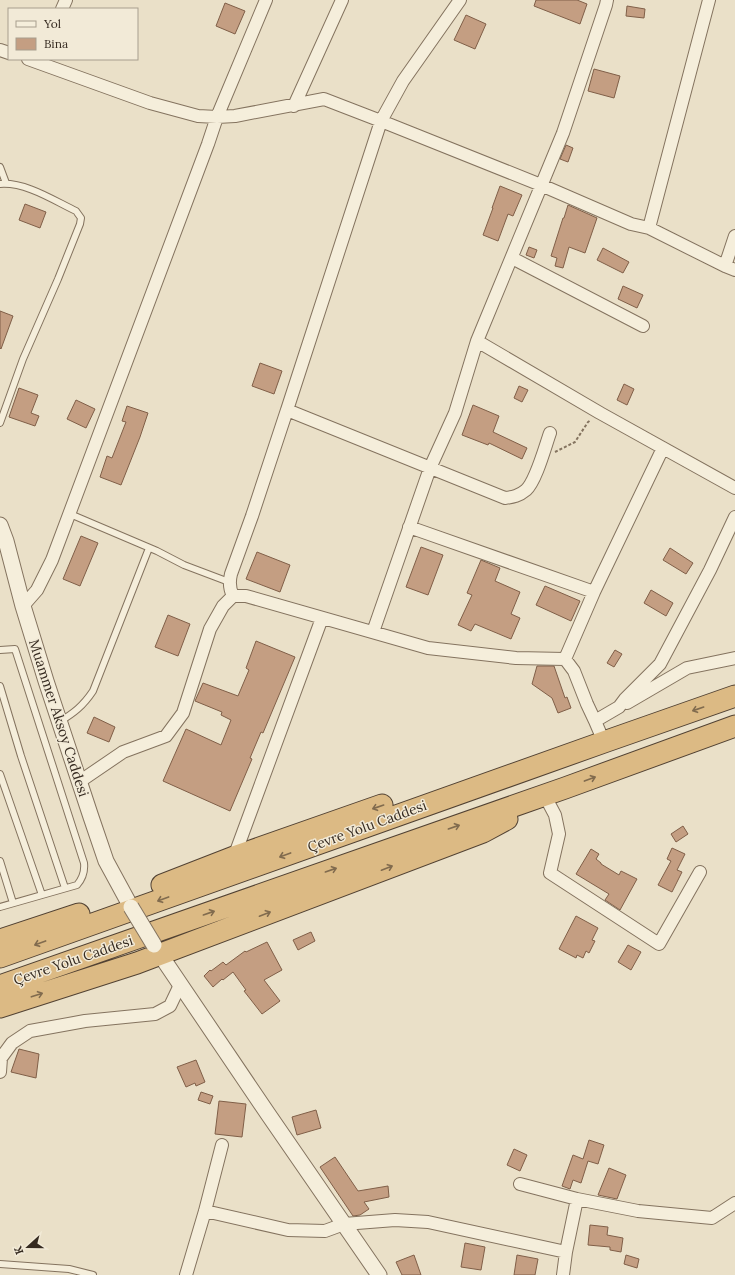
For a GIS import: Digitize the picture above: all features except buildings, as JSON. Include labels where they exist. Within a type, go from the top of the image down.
[{"type":"highway","name":"Çevre Yolu Caddesi","points":[[0,957],[735,696]]},
{"type":"highway","name":"Çevre Yolu Caddesi","points":[[0,986],[565,788],[735,726]]},
{"type":"highway","points":[[0,940],[129,903],[234,857],[433,788],[604,742]]},
{"type":"highway","points":[[0,1007],[136,964],[157,949],[483,832],[565,788]]},
{"type":"street","points":[[22,606],[37,590],[52,560],[217,117],[266,0]]},
{"type":"street","points":[[294,106],[342,0]]},
{"type":"street","points":[[233,596],[230,590],[229,582],[231,574],[252,516],[381,121],[403,81],[460,0]]},
{"type":"street","points":[[373,632],[430,468],[455,413],[477,341],[563,133],[607,0]]},
{"type":"street","points":[[649,228],[710,0]]},
{"type":"street","points":[[36,60],[150,103],[198,116],[235,116],[324,100],[381,121],[541,185],[631,224],[649,228],[730,268],[735,236]]},
{"type":"street","points":[[512,258],[643,326]]},
{"type":"street","points":[[477,341],[600,413],[735,488]]},
{"type":"street","points":[[287,410],[505,498],[515,497],[526,490],[534,478],[550,433]]},
{"type":"street","points":[[565,659],[594,592],[663,448]]},
{"type":"street","points":[[619,707],[660,664],[710,570],[735,517]]},
{"type":"street","name":"Muammer Aksoy Caddesi","points":[[0,525],[6,541],[22,606],[106,861],[129,903],[180,985],[379,1275]]},
{"type":"street","points":[[409,527],[594,592]]},
{"type":"street","points":[[79,782],[123,752],[166,736],[183,712],[210,629],[223,606],[233,596],[246,596],[428,648],[516,658],[565,659]]},
{"type":"street","points":[[234,857],[322,618]]},
{"type":"street","points":[[595,721],[667,681],[687,668],[735,658]]},
{"type":"street","points":[[565,659],[574,671],[604,742]]},
{"type":"street","points":[[546,798],[555,815],[559,834],[550,873],[659,944],[700,872]]},
{"type":"street","points":[[0,1072],[2,1058],[12,1043],[30,1031],[85,1021],[155,1014],[170,1006],[180,985]]},
{"type":"street","points":[[186,1275],[205,1211],[222,1145]]},
{"type":"street","points":[[520,1184],[577,1199],[638,1211],[712,1218],[735,1203]]},
{"type":"street","points":[[563,1275],[566,1252],[577,1199]]},
{"type":"street","points":[[205,1211],[288,1230],[325,1231],[344,1224],[394,1220],[428,1222],[566,1252]]},
{"type":"lane","points":[[0,166],[3,184],[20,185],[76,211],[81,218],[58,279],[23,358],[0,423]]},
{"type":"lane","points":[[70,514],[149,548],[184,565],[229,582]]},
{"type":"lane","points":[[59,722],[75,712],[87,700],[93,691],[149,548]]},
{"type":"lane","points":[[0,650],[15,649],[84,863],[84,875],[77,885],[0,907]]},
{"type":"lane","points":[[0,686],[21,756],[65,888]]},
{"type":"lane","points":[[0,774],[42,895]]},
{"type":"lane","points":[[0,861],[13,903]]},
{"type":"lane","points":[[0,1264],[69,1269],[93,1275]]},
{"type":"path","points":[[541,457],[559,451],[575,442],[588,422],[600,413]]}]
